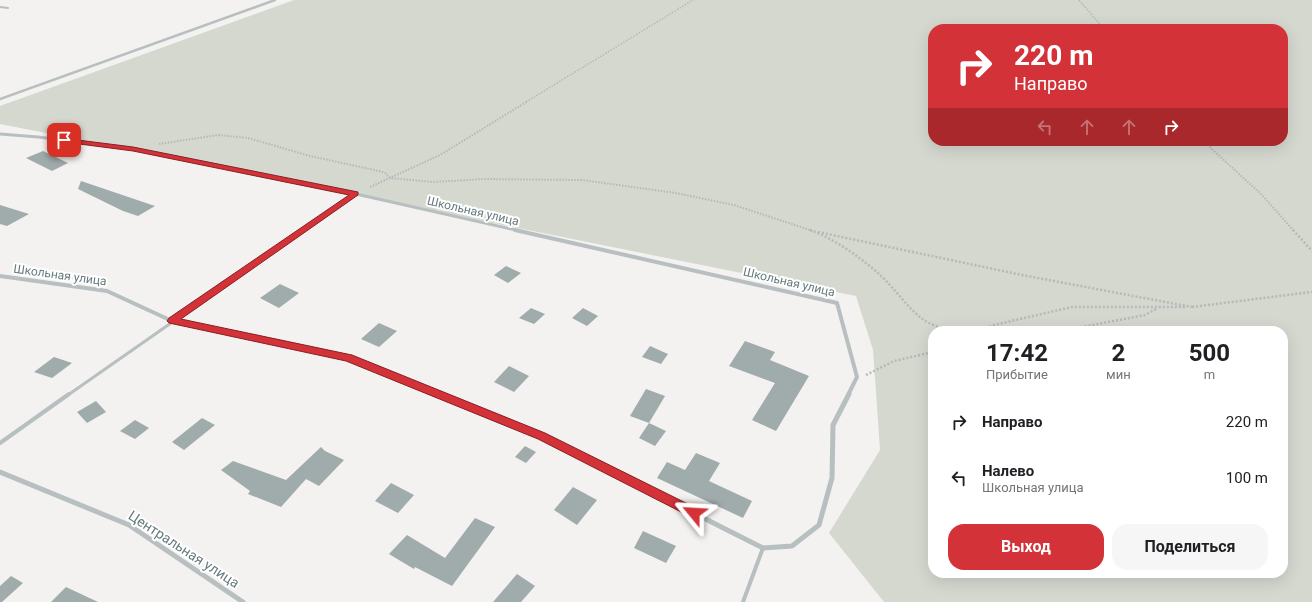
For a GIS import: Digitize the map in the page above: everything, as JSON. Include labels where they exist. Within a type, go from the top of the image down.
[{"type":"street","points":[[0,99],[275,0]]},
{"type":"street","name":"Школьная улица","points":[[0,134],[68,140],[133,149],[356,194],[837,303],[857,377]]},
{"type":"street","name":"Школьная улица","points":[[0,276],[107,291],[172,321],[348,358],[541,436],[763,548]]},
{"type":"street","points":[[763,548],[792,546],[819,525],[832,478],[833,425],[857,377]]},
{"type":"street","name":"Центральная улица","points":[[0,472],[129,525],[243,602]]},
{"type":"lane","points":[[0,7],[8,8]]},
{"type":"lane","points":[[0,443],[172,321],[356,194]]},
{"type":"lane","points":[[743,602],[763,548]]},
{"type":"path","points":[[356,194],[440,155],[693,0]]},
{"type":"path","points":[[1079,0],[1100,24]]},
{"type":"path","points":[[152,145],[218,135],[248,138],[310,156],[379,171],[385,173],[390,178],[433,182],[483,179],[582,180],[627,185],[734,205],[816,232],[1015,274],[1192,307]]},
{"type":"path","points":[[1208,146],[1261,194],[1312,251]]},
{"type":"path","points":[[816,232],[847,250],[870,266],[890,285],[906,305],[925,321],[939,326]]},
{"type":"path","points":[[994,326],[1072,307],[1192,307],[1312,292]]},
{"type":"path","points":[[1087,326],[1145,315],[1158,307]]},
{"type":"path","points":[[857,377],[870,374],[894,361],[928,353]]},
{"type":"shaded area","points":[[294,0],[1312,0],[1312,602],[884,602],[829,533],[880,450],[873,350],[856,296],[383,201],[356,194],[0,124],[0,106]]},
{"type":"building","points":[[43,151],[68,163],[52,171],[26,158]]},
{"type":"building","points":[[81,181],[155,206],[138,216],[123,211],[78,189]]},
{"type":"building","points":[[0,205],[29,214],[7,226],[0,224]]},
{"type":"building","points":[[506,266],[521,273],[508,283],[494,275]]},
{"type":"building","points":[[280,284],[299,293],[279,308],[260,298]]},
{"type":"building","points":[[531,308],[545,314],[534,324],[519,318]]},
{"type":"building","points":[[583,308],[598,316],[587,326],[572,318]]},
{"type":"building","points":[[379,323],[397,331],[379,347],[361,339]]},
{"type":"building","points":[[745,341],[775,352],[770,360],[809,376],[776,431],[752,420],[775,383],[729,366]]},
{"type":"building","points":[[650,346],[668,354],[661,364],[642,357]]},
{"type":"building","points":[[54,357],[72,363],[52,378],[34,372]]},
{"type":"building","points":[[509,366],[529,376],[514,392],[494,382]]},
{"type":"building","points":[[646,389],[665,396],[649,423],[630,416]]},
{"type":"building","points":[[96,401],[106,412],[87,423],[77,412]]},
{"type":"building","points":[[202,418],[215,425],[184,450],[172,442]]},
{"type":"building","points":[[135,420],[149,428],[135,439],[120,431]]},
{"type":"building","points":[[649,423],[666,431],[655,446],[639,438]]},
{"type":"building","points":[[525,446],[536,452],[526,463],[515,457]]},
{"type":"building","points":[[321,447],[325,451],[344,460],[319,486],[306,479],[281,507],[248,494],[250,491],[221,470],[233,461],[286,480]]},
{"type":"building","points":[[696,453],[720,463],[709,481],[752,501],[743,518],[657,478],[667,462],[685,470]]},
{"type":"building","points":[[391,483],[414,495],[398,513],[375,501]]},
{"type":"building","points":[[573,487],[597,500],[577,525],[554,510]]},
{"type":"building","points":[[475,518],[495,527],[452,586],[415,567],[414,569],[389,554],[407,535],[445,558]]},
{"type":"building","points":[[643,531],[676,546],[666,563],[634,548]]},
{"type":"building","points":[[517,574],[535,586],[521,602],[493,602]]},
{"type":"building","points":[[11,576],[23,583],[2,602],[0,602],[0,586]]},
{"type":"building","points":[[66,587],[98,602],[51,602]]},
{"type":"route","points":[[64,140],[133,149],[356,194],[172,321],[348,358],[541,436],[694,513]]}]
